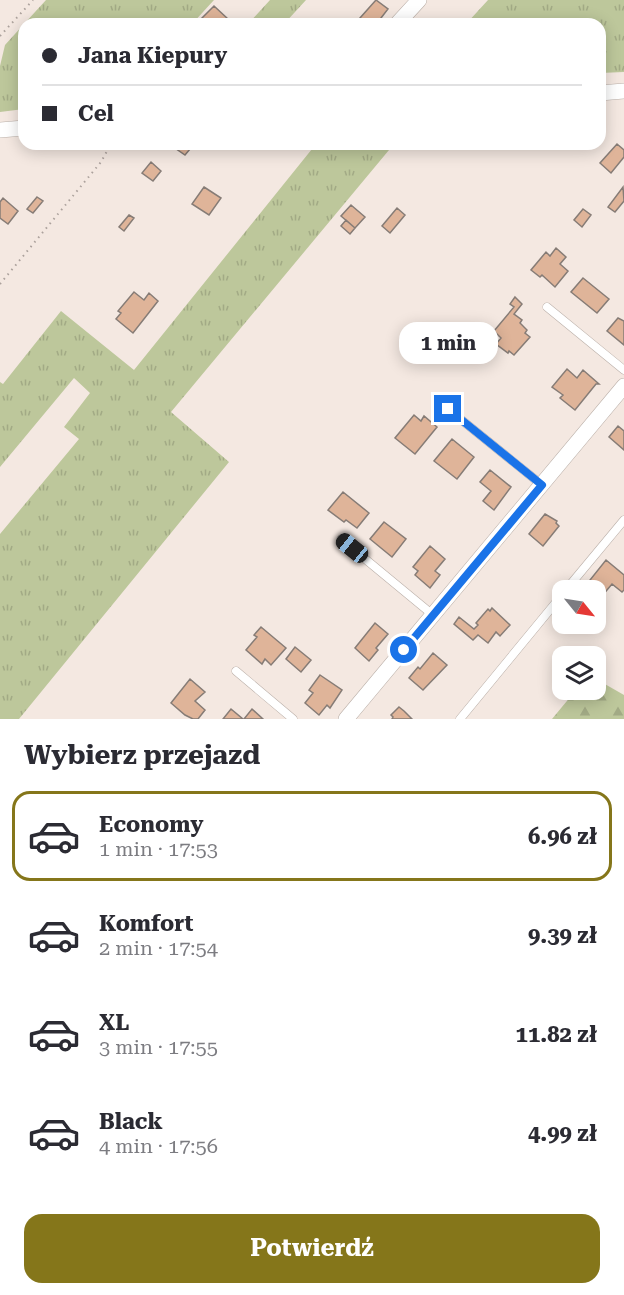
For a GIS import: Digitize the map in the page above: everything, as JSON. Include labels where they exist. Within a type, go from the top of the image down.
[{"type":"street","points":[[403,18],[419,0]]},
{"type":"street","points":[[606,92],[624,91]]},
{"type":"street","points":[[0,130],[18,128]]},
{"type":"street","points":[[346,719],[624,386]]},
{"type":"lane","points":[[547,307],[624,370]]},
{"type":"lane","points":[[448,409],[542,485]]},
{"type":"lane","points":[[574,580],[624,520]]},
{"type":"lane","points":[[341,539],[433,615]]},
{"type":"lane","points":[[460,719],[552,607]]},
{"type":"lane","points":[[236,671],[293,719]]},
{"type":"path","points":[[0,36],[33,0]]},
{"type":"path","points":[[0,284],[101,162],[108,150]]},
{"type":"green space","points":[[46,0],[214,0],[198,18],[30,18]]},
{"type":"green space","points":[[270,0],[306,0],[290,18],[254,18]]},
{"type":"green space","points":[[488,0],[624,0],[624,72],[606,73],[606,18],[472,18]]},
{"type":"green space","points":[[18,31],[18,110],[0,112],[0,66],[5,45]]},
{"type":"green space","points":[[311,150],[389,150],[171,412],[229,462],[19,719],[0,719],[0,534],[79,439],[64,427],[90,393],[74,378],[0,467],[0,382],[3,384],[61,311],[134,370]]},
{"type":"green space","points":[[606,685],[624,695],[624,719],[552,719],[568,700],[606,700]]},
{"type":"building","points":[[376,0],[388,9],[381,18],[360,18]]},
{"type":"building","points":[[214,6],[227,18],[202,18]]},
{"type":"building","points":[[617,144],[624,150],[624,157],[611,173],[600,163]]},
{"type":"building","points":[[178,150],[189,150],[185,155]]},
{"type":"building","points":[[151,162],[161,171],[153,181],[142,173]]},
{"type":"building","points":[[204,187],[221,198],[209,215],[192,204]]},
{"type":"building","points":[[623,187],[624,201],[615,212],[608,207]]},
{"type":"building","points":[[37,197],[43,201],[33,213],[27,209]]},
{"type":"building","points":[[3,198],[18,211],[8,224],[0,218],[0,202]]},
{"type":"building","points":[[351,205],[365,217],[355,228],[341,216]]},
{"type":"building","points":[[397,208],[405,215],[390,233],[382,226]]},
{"type":"building","points":[[583,209],[591,215],[582,227],[574,220]]},
{"type":"building","points":[[129,215],[134,218],[124,231],[119,227]]},
{"type":"building","points":[[346,220],[355,228],[350,234],[341,226]]},
{"type":"building","points":[[556,248],[566,257],[560,264],[568,271],[555,287],[542,275],[540,277],[531,270],[546,252],[550,256]]},
{"type":"building","points":[[583,278],[609,299],[597,313],[571,292]]},
{"type":"building","points":[[134,292],[144,300],[149,293],[158,301],[133,333],[116,319],[121,313],[118,311]]},
{"type":"building","points":[[515,297],[522,304],[514,314],[522,320],[520,323],[530,337],[514,355],[496,344],[501,338],[494,331],[514,307],[510,304]]},
{"type":"building","points":[[618,318],[624,321],[624,345],[607,331]]},
{"type":"building","points":[[567,369],[577,378],[583,370],[599,384],[596,384],[575,410],[560,398],[563,395],[552,387]]},
{"type":"building","points":[[414,415],[421,421],[424,416],[437,427],[415,454],[395,438]]},
{"type":"building","points":[[618,426],[624,431],[624,450],[609,437]]},
{"type":"building","points":[[452,439],[474,457],[457,479],[434,461]]},
{"type":"building","points":[[490,470],[511,487],[494,510],[483,501],[491,491],[480,482]]},
{"type":"building","points":[[343,492],[369,513],[357,528],[328,510]]},
{"type":"building","points":[[545,514],[557,521],[559,526],[543,546],[529,534]]},
{"type":"building","points":[[384,522],[406,539],[392,557],[370,539]]},
{"type":"building","points":[[430,546],[445,559],[435,571],[440,575],[430,588],[415,575],[418,571],[413,567]]},
{"type":"building","points":[[606,560],[624,575],[624,590],[622,592],[612,584],[606,591],[606,580],[590,580]]},
{"type":"building","points":[[492,608],[510,625],[500,636],[496,632],[488,643],[478,635],[473,640],[454,624],[459,617],[474,629],[478,625],[476,623],[488,609],[490,611]]},
{"type":"building","points":[[375,623],[388,634],[369,661],[355,648]]},
{"type":"building","points":[[261,627],[286,648],[271,665],[265,659],[262,664],[246,650],[257,637],[254,635]]},
{"type":"building","points":[[295,647],[311,660],[301,672],[286,659]]},
{"type":"building","points":[[433,653],[447,665],[423,690],[409,678]]},
{"type":"building","points":[[320,675],[342,690],[330,708],[327,705],[319,715],[305,703],[313,693],[309,690]]},
{"type":"building","points":[[190,679],[205,692],[195,701],[205,710],[198,719],[185,715],[171,703]]},
{"type":"building","points":[[399,707],[412,719],[392,719],[391,715]]},
{"type":"building","points":[[231,709],[243,719],[223,719]]},
{"type":"building","points":[[252,709],[263,719],[244,719]]},
{"type":"route","points":[[404,650],[542,485],[448,409]]}]
